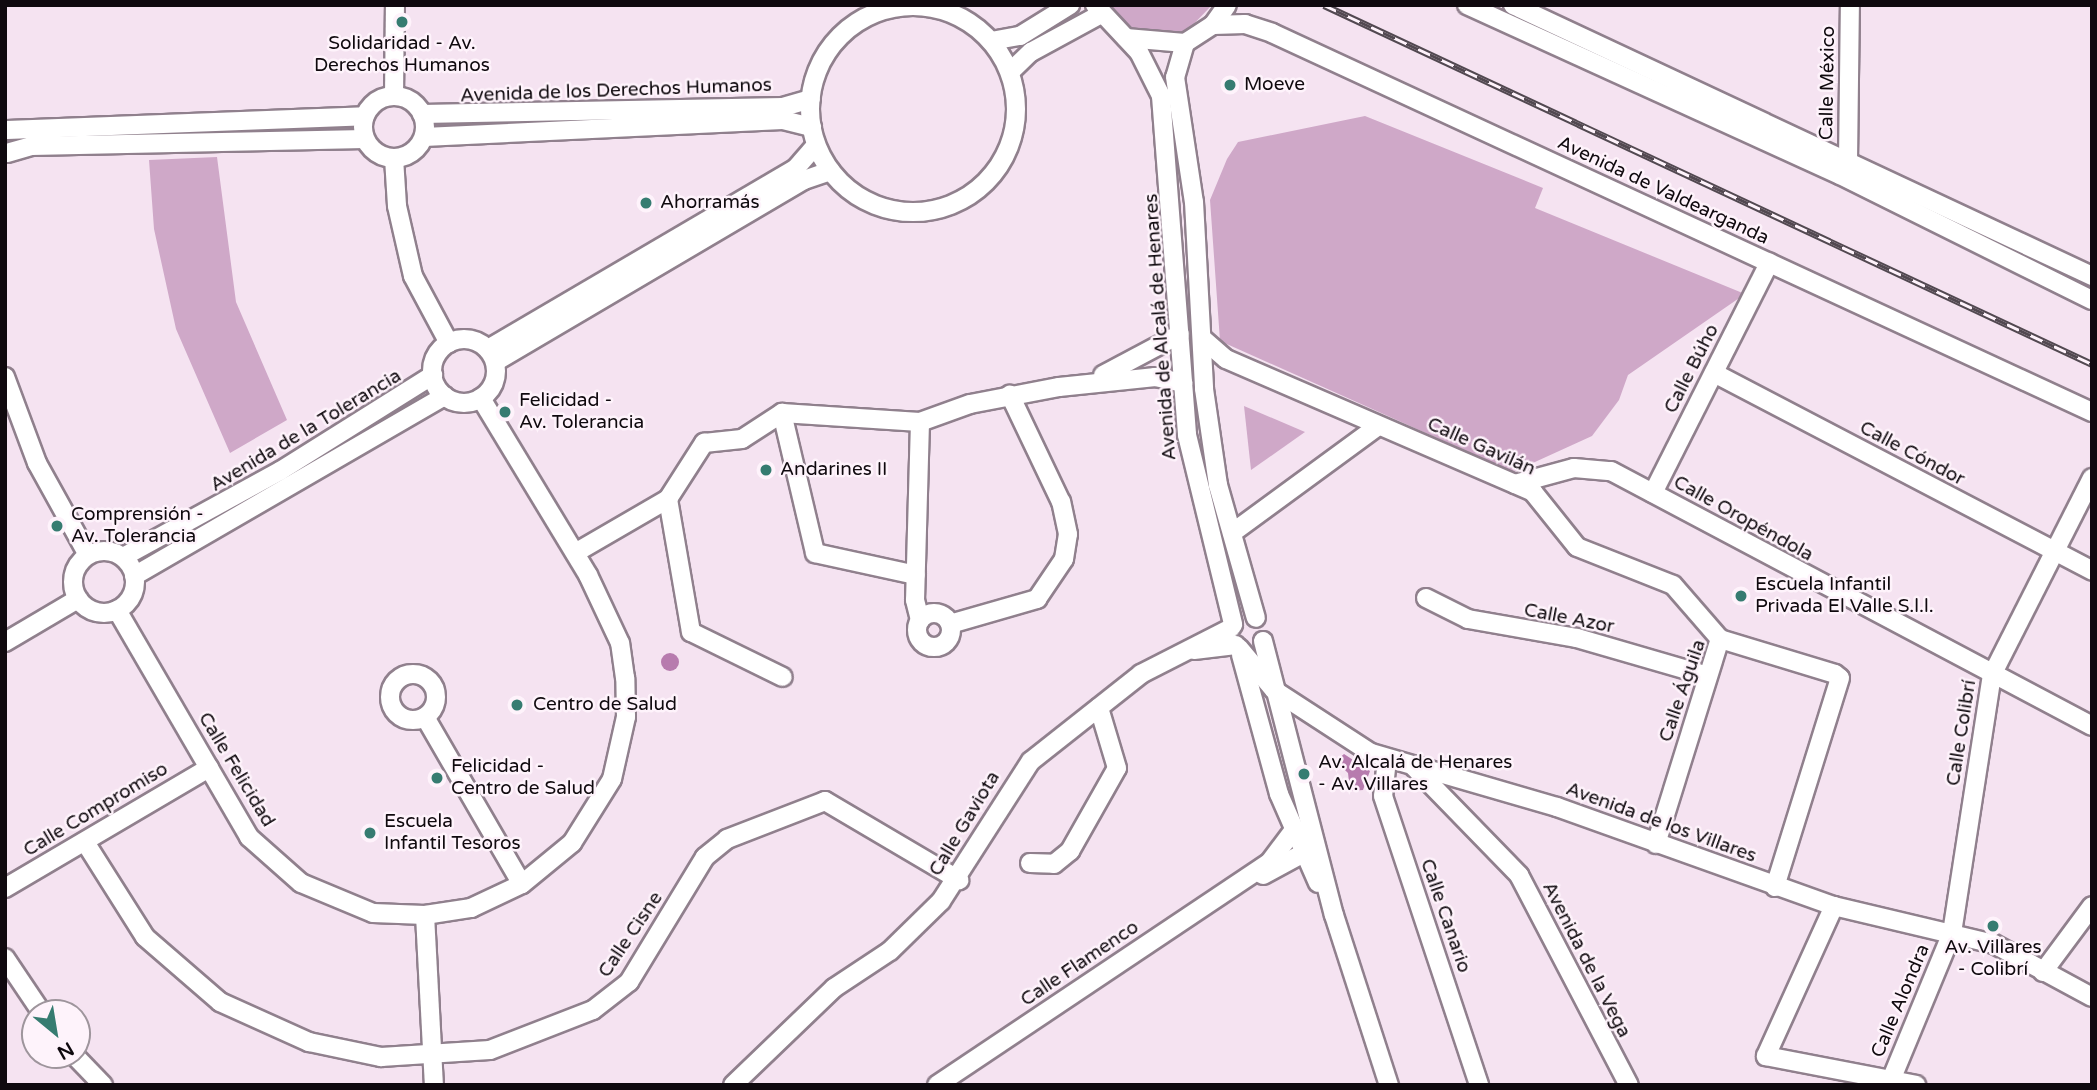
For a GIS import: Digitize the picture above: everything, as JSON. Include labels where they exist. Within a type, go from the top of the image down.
[{"type":"street","points":[[394,96],[395,5]]},
{"type":"street","points":[[991,41],[1020,36],[1070,5]]},
{"type":"street","points":[[1123,36],[1185,43],[1213,25],[1227,5]]},
{"type":"street","points":[[1467,5],[1840,175],[2092,300]]},
{"type":"street","points":[[1513,5],[2092,276]]},
{"type":"street","name":"Calle México","points":[[1848,161],[1850,5]]},
{"type":"street","points":[[887,10],[944,11],[991,41],[1010,72],[1016,111],[1008,150],[987,181],[964,199],[930,211],[885,208],[852,192],[830,171],[816,145],[811,99],[835,43],[887,10]]},
{"type":"street","points":[[1010,72],[1031,52],[1098,10]]},
{"type":"street","name":"Avenida de Alcalá de Henares","points":[[1098,10],[1150,66],[1161,96],[1183,383],[1197,489],[1235,636],[1292,833],[1334,915]]},
{"type":"street","name":"Avenida de Valdearganda","points":[[1213,25],[1245,24],[1272,33],[2092,412]]},
{"type":"street","name":"Avenida de Alcalá de Henares","points":[[1185,43],[1175,77],[1189,148],[1213,458],[1256,618],[1264,628],[1263,641],[1274,690],[1334,915],[1389,1085]]},
{"type":"street","points":[[394,96],[422,114],[424,137],[417,148],[394,158]]},
{"type":"street","points":[[365,139],[365,116],[372,106],[394,96]]},
{"type":"street","name":"Avenida de los Derechos Humanos","points":[[422,114],[783,107],[811,99]]},
{"type":"street","points":[[365,116],[6,128],[6,154],[31,146],[365,139],[394,158]]},
{"type":"street","name":"Avenida de los Derechos Humanos","points":[[424,137],[783,120],[812,127]]},
{"type":"street","points":[[491,355],[796,168],[816,145]]},
{"type":"street","points":[[394,158],[397,206],[413,276],[449,343]]},
{"type":"street","points":[[491,355],[804,180],[830,171]]},
{"type":"street","name":"Calle Búho","points":[[1653,493],[1769,263]]},
{"type":"street","points":[[1059,387],[1130,365],[1180,334]]},
{"type":"street","points":[[462,339],[491,355],[496,376],[481,398],[469,402],[444,396],[433,375],[434,363],[449,343],[462,339]]},
{"type":"street","name":"Calle Gavilán","points":[[1203,339],[1226,359],[1541,497],[1577,547],[1673,584],[1720,639]]},
{"type":"street","name":"Calle Cóndor","points":[[1714,373],[2092,571]]},
{"type":"street","name":"Avenida de la Tolerancia","points":[[123,557],[269,478],[433,375]]},
{"type":"street","points":[[5,377],[37,463],[89,555]]},
{"type":"street","points":[[575,553],[668,499],[705,443],[742,439],[782,413],[920,422],[1010,395],[1059,387],[1155,377],[1183,383]]},
{"type":"street","points":[[950,624],[1037,598],[1064,559],[1068,534],[1060,502],[1010,395]]},
{"type":"street","name":"Avenida de la Tolerancia","points":[[134,576],[444,396]]},
{"type":"street","name":"Calle Felicidad","points":[[117,610],[249,837],[301,883],[373,913],[425,915],[471,908],[522,884],[572,843],[593,816],[622,745],[620,643],[575,553],[481,398]]},
{"type":"street","points":[[782,413],[815,553],[916,575]]},
{"type":"street","points":[[1348,448],[1360,433],[1359,417]]},
{"type":"street","points":[[920,422],[916,575],[920,620],[918,637],[930,647],[945,644],[950,624]]},
{"type":"street","points":[[1232,533],[1378,426]]},
{"type":"street","name":"Calle Oropéndola","points":[[1515,484],[1591,469],[1653,493],[2092,726]]},
{"type":"street","name":"Calle Colibrí","points":[[1952,933],[1992,674],[2092,478]]},
{"type":"street","points":[[668,499],[691,632],[783,677]]},
{"type":"street","points":[[89,555],[123,557],[134,576],[134,591],[117,610],[93,611],[78,599],[73,576],[89,555]]},
{"type":"street","name":"Calle Azor","points":[[1426,598],[1468,620],[1577,638],[1708,676]]},
{"type":"street","points":[[5,642],[78,599]]},
{"type":"street","points":[[920,620],[939,614],[950,624]]},
{"type":"street","points":[[1256,618],[1235,636],[1253,649],[1263,641]]},
{"type":"street","name":"Calle Gaviota","points":[[733,1085],[834,988],[890,951],[959,880],[997,804],[1031,761],[1099,708],[1180,652],[1235,636]]},
{"type":"street","name":"Avenida de los Villares","points":[[1235,636],[1274,690],[1387,759],[1480,783],[1834,906],[1994,944],[2092,997]]},
{"type":"street","name":"Calle Águila","points":[[1656,844],[1720,639],[1840,678],[1775,887]]},
{"type":"street","points":[[1030,863],[1054,864],[1070,851],[1117,768],[1099,708]]},
{"type":"street","points":[[425,717],[522,884]]},
{"type":"street","name":"Calle Canario","points":[[1387,759],[1382,796],[1479,1085]]},
{"type":"street","name":"Avenida de la Vega","points":[[1414,767],[1519,875],[1629,1085]]},
{"type":"street","name":"Calle Compromiso","points":[[5,888],[209,768]]},
{"type":"street","name":"Calle Cisne","points":[[85,842],[145,937],[220,1002],[309,1042],[381,1057],[433,1057],[536,1037],[613,998],[705,857],[727,839],[825,801],[959,880]]},
{"type":"street","name":"Calle Flamenco","points":[[937,1085],[1246,880],[1280,855],[1292,833]]},
{"type":"street","points":[[1305,858],[1314,841]]},
{"type":"street","name":"Calle Flamenco","points":[[1246,880],[1305,858]]},
{"type":"street","points":[[1834,906],[1766,1056],[1889,1082],[1916,1085]]},
{"type":"street","points":[[2043,972],[2092,906]]},
{"type":"street","points":[[425,915],[434,1085]]},
{"type":"street","name":"Calle Alondra","points":[[1889,1082],[1952,933]]},
{"type":"street","points":[[5,958],[33,999]]},
{"type":"street","points":[[80,1069],[89,1085]]},
{"type":"street","points":[[86,1069],[103,1085]]},
{"type":"shaded area","points":[[1104,5],[1212,5],[1187,31],[1158,36],[1128,29]]},
{"type":"shaded area","points":[[1365,116],[1543,188],[1535,208],[1745,294],[1628,375],[1619,400],[1592,436],[1513,472],[1220,341],[1210,200],[1227,159],[1238,142]]},
{"type":"shaded area","points":[[217,157],[236,302],[287,420],[230,453],[176,329],[154,229],[149,160]]},
{"type":"shaded area","points":[[1244,406],[1305,432],[1251,470]]},
{"type":"shaded area","points":[[670,653],[676,656],[679,662],[676,668],[670,671],[664,668],[661,662],[664,656]]},
{"type":"shaded area","points":[[1344,754],[1370,771],[1363,790],[1350,791],[1348,773],[1336,761]]},
{"type":"railway","points":[[1324,5],[2092,364]]},
{"type":"place","name":"Solidaridad - Av. Derechos Humanos","points":[[402,22]]},
{"type":"place","name":"Moeve","points":[[1230,85]]},
{"type":"place","name":"Ahorramás","points":[[646,203]]},
{"type":"place","name":"Felicidad - Av. Tolerancia","points":[[505,412]]},
{"type":"place","name":"Andarines II","points":[[766,470]]},
{"type":"place","name":"Comprensión - Av. Tolerancia","points":[[57,526]]},
{"type":"place","name":"Escuela Infantil Privada El Valle S.l.l.","points":[[1741,596]]},
{"type":"place","name":"Centro de Salud","points":[[517,705]]},
{"type":"place","name":"Av. Alcalá de Henares - Av. Villares","points":[[1304,774]]},
{"type":"place","name":"Felicidad - Centro de Salud","points":[[437,778]]},
{"type":"place","name":"Escuela Infantil Tesoros","points":[[370,833]]},
{"type":"place","name":"Av. Villares - Colibrí","points":[[1993,926]]}]
